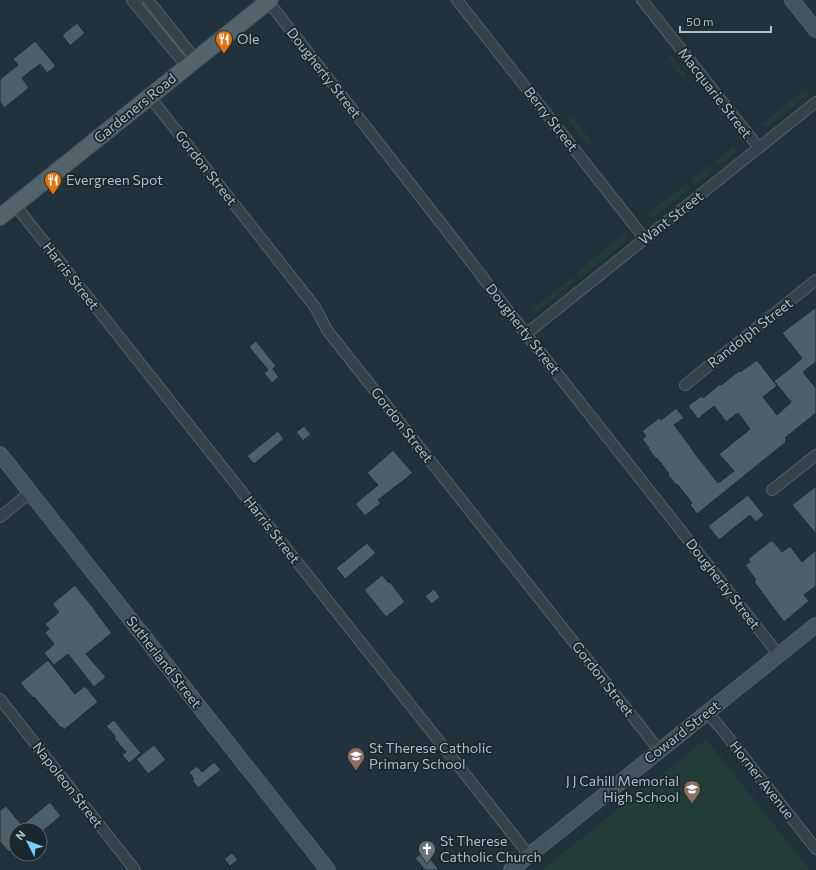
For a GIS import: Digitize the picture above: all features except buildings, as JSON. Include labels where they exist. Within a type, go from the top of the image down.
[{"type":"main road","name":"Gardeners Road","points":[[0,217],[269,1]]},
{"type":"street","points":[[132,0],[146,17],[191,63]]},
{"type":"street","points":[[148,0],[191,63]]},
{"type":"street","name":"Berry Street","points":[[457,0],[645,239]]},
{"type":"street","name":"Macquarie Street","points":[[642,0],[759,148]]},
{"type":"street","points":[[792,0],[816,30]]},
{"type":"street","name":"Dougherty Street","points":[[269,1],[526,334],[779,655]]},
{"type":"street","points":[[146,17],[156,10]]},
{"type":"street","name":"Gordon Street","points":[[150,96],[315,307],[328,330],[349,358],[659,750]]},
{"type":"street","name":"Want Street","points":[[526,334],[816,102]]},
{"type":"street","name":"Harris Street","points":[[15,205],[529,855]]},
{"type":"street","name":"Randolph Street","points":[[685,385],[816,280]]},
{"type":"street","name":"Sutherland Street","points":[[0,454],[328,870]]},
{"type":"street","points":[[772,490],[816,454]]},
{"type":"street","points":[[0,517],[31,492]]},
{"type":"street","name":"Coward Street","points":[[511,870],[816,625]]},
{"type":"street","name":"Napoleon Street","points":[[0,699],[135,870]]},
{"type":"street","name":"Horner Avenue","points":[[707,712],[816,849]]},
{"type":"green space","points":[[671,55],[687,76],[683,79],[667,58]]},
{"type":"green space","points":[[806,88],[810,93],[766,128],[762,124]]},
{"type":"green space","points":[[571,116],[592,142],[590,144],[587,144],[567,119]]},
{"type":"green space","points":[[733,146],[737,151],[719,166],[715,161]]},
{"type":"green space","points":[[709,166],[713,171],[694,185],[690,180]]},
{"type":"green space","points":[[687,183],[691,188],[652,218],[648,213]]},
{"type":"green space","points":[[626,232],[627,238],[624,243],[581,277],[577,273],[580,269]]},
{"type":"green space","points":[[573,277],[576,280],[535,313],[532,309]]},
{"type":"green space","name":"J J Cahill Memorial High School","points":[[706,739],[810,870],[545,870],[544,868]]},
{"type":"place","name":"Ole","points":[[224,54]]},
{"type":"place","name":"Evergreen Spot","points":[[53,195]]},
{"type":"place","name":"St Therese Catholic Primary School","points":[[356,771]]},
{"type":"place","name":"J J Cahill Memorial High School","points":[[692,804]]},
{"type":"place","name":"St Therese Catholic Church","points":[[427,864]]}]
